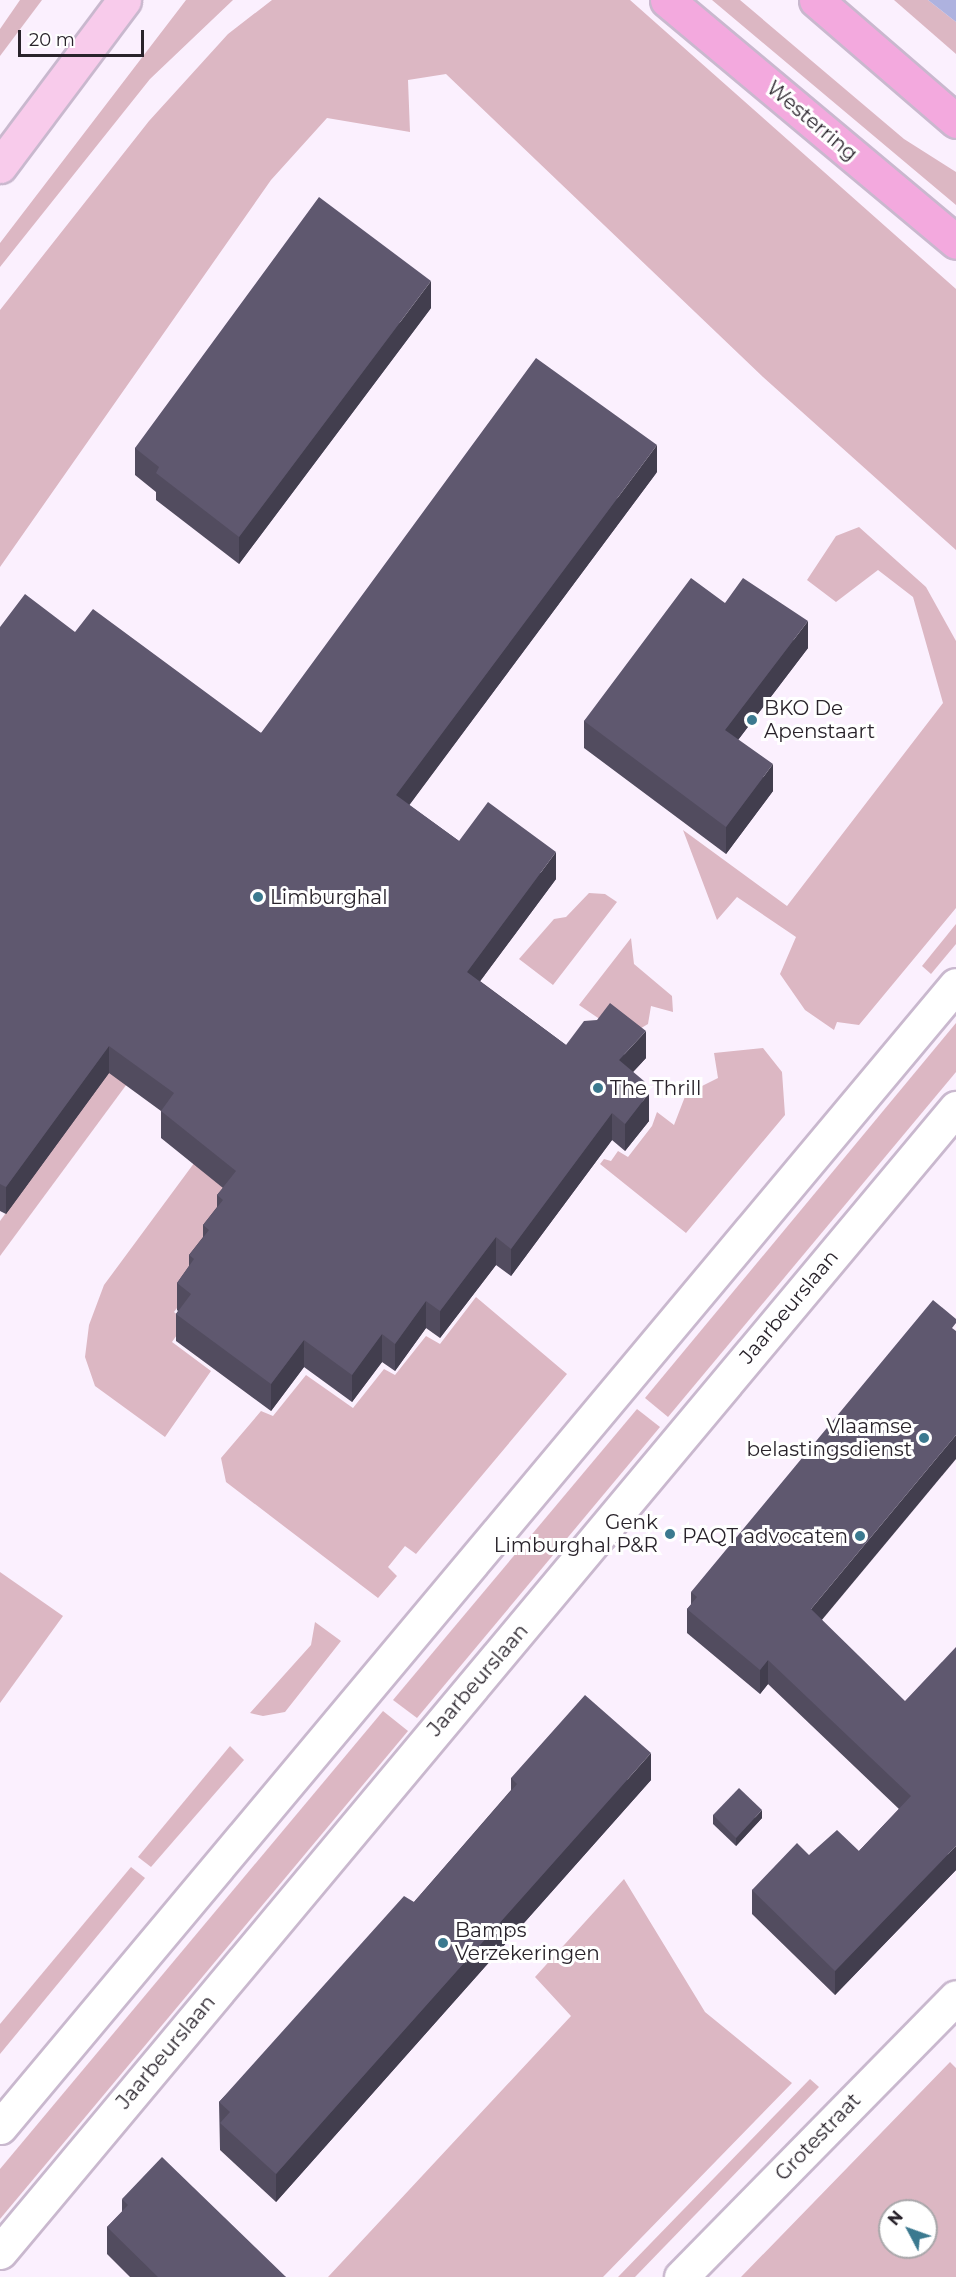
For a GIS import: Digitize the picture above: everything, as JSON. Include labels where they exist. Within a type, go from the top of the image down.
[{"type":"highway","name":"Westerring","points":[[668,0],[956,242]]},
{"type":"highway","points":[[816,0],[956,121]]},
{"type":"main road","points":[[0,166],[124,0]]},
{"type":"main road","points":[[0,2127],[956,985]]},
{"type":"main road","name":"Jaarbeurslaan","points":[[0,2252],[956,1108]]},
{"type":"main road","name":"Grotestraat","points":[[681,2277],[956,1997]]},
{"type":"shaded area","points":[[20,0],[42,0],[0,56],[0,29]]},
{"type":"shaded area","points":[[186,0],[233,0],[150,79],[0,267],[0,243]]},
{"type":"shaded area","points":[[272,0],[630,0],[956,289],[956,550],[763,377],[446,74],[408,80],[410,132],[327,118],[271,180],[0,567],[0,310],[149,121],[228,34]]},
{"type":"shaded area","points":[[712,0],[740,0],[904,139],[956,172],[956,205]]},
{"type":"shaded area","points":[[894,0],[928,0],[956,22],[956,54]]},
{"type":"shaded area","points":[[859,527],[926,587],[956,641],[956,908],[859,1025],[837,1022],[834,1030],[805,1010],[780,974],[796,937],[737,897],[717,920],[683,830],[787,906],[943,703],[913,597],[878,570],[836,602],[807,580],[836,536]]},
{"type":"shaded area","points":[[589,893],[605,894],[617,902],[553,985],[519,959],[554,919],[566,917]]},
{"type":"shaded area","points":[[956,924],[956,944],[931,974],[922,966]]},
{"type":"shaded area","points":[[631,938],[634,964],[672,996],[673,1012],[651,1006],[648,1024],[626,1037],[579,1005]]},
{"type":"shaded area","points":[[956,1023],[956,1072],[668,1417],[645,1398]]},
{"type":"shaded area","points":[[763,1048],[782,1072],[785,1115],[686,1233],[600,1164],[604,1159],[611,1161],[618,1151],[628,1157],[652,1126],[657,1112],[674,1125],[686,1094],[718,1078],[714,1053]]},
{"type":"shaded area","points":[[121,1056],[138,1069],[0,1256],[0,1221]]},
{"type":"shaded area","points":[[220,1128],[244,1130],[192,1288],[174,1312],[186,1322],[172,1342],[211,1371],[165,1437],[95,1386],[85,1357],[89,1325],[104,1285]]},
{"type":"shaded area","points":[[476,1297],[567,1374],[416,1554],[405,1546],[388,1567],[397,1576],[378,1598],[226,1482],[221,1458],[261,1411],[273,1416],[306,1375],[353,1408],[384,1369],[395,1375],[426,1336],[440,1344]]},
{"type":"shaded area","points":[[637,1409],[660,1427],[417,1718],[393,1700]]},
{"type":"shaded area","points":[[0,1572],[63,1616],[0,1703]]},
{"type":"shaded area","points":[[315,1622],[341,1641],[285,1712],[263,1716],[250,1713],[311,1645]]},
{"type":"shaded area","points":[[383,1711],[408,1731],[0,2219],[0,2169]]},
{"type":"shaded area","points":[[230,1746],[244,1760],[151,1867],[138,1857]]},
{"type":"shaded area","points":[[131,1867],[145,1878],[0,2054],[0,2024]]},
{"type":"shaded area","points":[[624,1879],[705,2012],[792,2083],[603,2277],[328,2277],[571,2016],[535,1977]]},
{"type":"shaded area","points":[[950,2062],[956,2068],[956,2277],[741,2277]]},
{"type":"shaded area","points":[[810,2079],[819,2087],[635,2277],[618,2277]]},
{"type":"water","points":[[928,0],[956,0],[956,22]]},
{"type":"building","points":[[319,197],[431,281],[239,537],[156,473],[159,467],[135,448]]},
{"type":"building","name":"Limburghal","points":[[536,358],[657,445],[396,795],[459,841],[488,802],[556,852],[467,972],[566,1045],[584,1021],[597,1020],[610,1003],[646,1031],[619,1060],[644,1081],[649,1093],[625,1124],[612,1113],[511,1249],[496,1237],[440,1311],[426,1301],[395,1344],[382,1334],[352,1375],[304,1340],[271,1384],[176,1314],[191,1294],[177,1283],[194,1259],[189,1255],[209,1230],[203,1225],[223,1200],[217,1195],[236,1171],[161,1111],[174,1093],[109,1046],[6,1187],[0,1184],[0,627],[25,594],[75,632],[93,609],[261,733]]},
{"type":"building","points":[[691,578],[725,603],[743,578],[808,621],[725,730],[773,764],[726,827],[584,721]]},
{"type":"building","points":[[933,1300],[956,1319],[952,1328],[956,1331],[956,1435],[811,1609],[905,1701],[956,1647],[956,1846],[835,1971],[752,1890],[797,1843],[809,1855],[837,1830],[859,1851],[911,1796],[768,1660],[760,1670],[687,1609],[697,1597],[691,1592]]},
{"type":"building","points":[[585,1695],[651,1753],[276,2174],[220,2123],[230,2112],[219,2102],[404,1896],[414,1902],[517,1784],[511,1778]]},
{"type":"building","points":[[739,1788],[762,1810],[736,1838],[713,1815]]},
{"type":"building","points":[[162,2157],[286,2277],[158,2277],[107,2227],[128,2205],[122,2199]]},
{"type":"place","name":"BKO De Apenstaart","points":[[752,720]]},
{"type":"place","name":"Limburghal","points":[[258,897]]},
{"type":"place","name":"The Thrill","points":[[598,1088]]},
{"type":"place","name":"Vlaamse belastingsdienst","points":[[924,1438]]},
{"type":"place","name":"Genk Limburghal P&R","points":[[670,1534]]},
{"type":"place","name":"PAQT advocaten","points":[[860,1536]]},
{"type":"place","name":"Bamps Verzekeringen","points":[[443,1943]]}]
